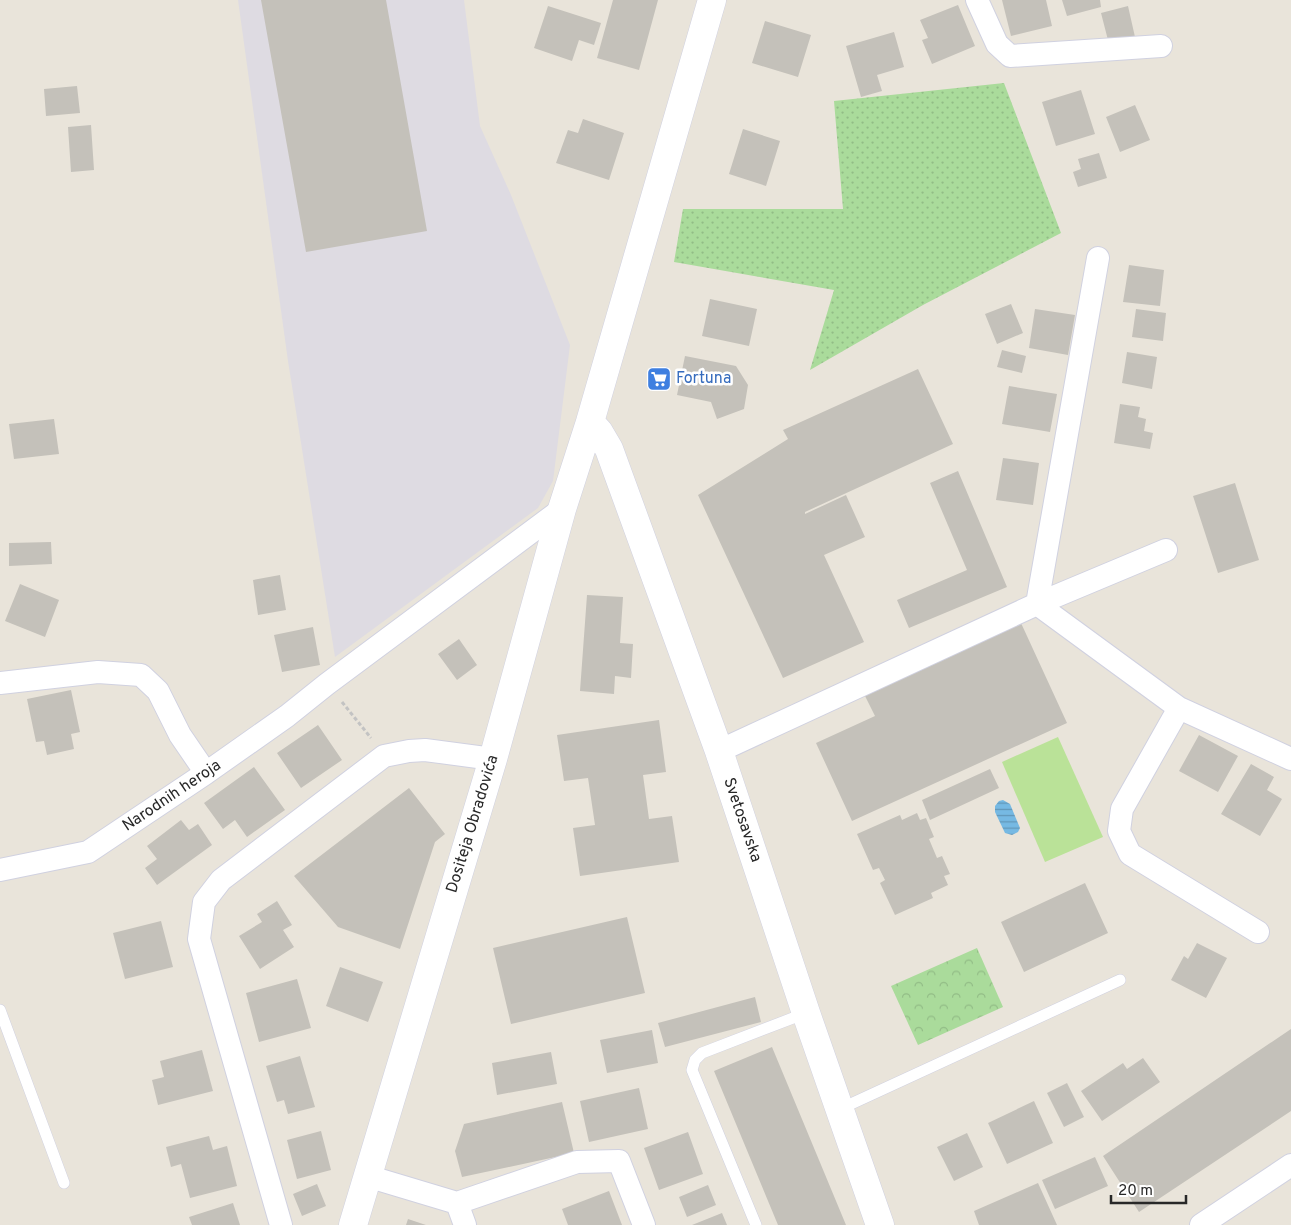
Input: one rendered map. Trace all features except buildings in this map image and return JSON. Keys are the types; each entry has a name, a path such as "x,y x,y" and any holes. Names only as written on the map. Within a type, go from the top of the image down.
{"street":[{"name":"Dositeja Obradovića","path":"353,1225 493,759 562,509 590,422 712,0"},
{"path":"977,0 997,44 1010,56 1161,46"},
{"path":"1037,604 1098,258"},
{"name":"Svetosavska","path":"590,422 599,432 609,449 719,751 806,1013 880,1225"},
{"name":"Narodnih heroja","path":"0,870 88,852 287,716 327,684 562,509"},
{"path":"719,751 1037,604 1166,550"},
{"path":"1037,604 1179,708 1291,759"},
{"path":"0,683 98,672 141,675 158,691 180,735 206,773"},
{"path":"1179,708 1122,809 1119,831 1130,854 1258,932"},
{"path":"281,1225 199,939 204,902 220,880 384,756 425,750 493,759"},
{"path":"368,1176 457,1203 577,1162 619,1161 644,1225"},
{"path":"1201,1225 1291,1165"},
{"path":"457,1203 465,1225"}],"lane":[{"path":"840,1109 1120,980"},
{"path":"0,1010 64,1183"},
{"path":"756,1225 692,1070 695,1060 702,1053 806,1013"}],"path":[{"path":"327,684 384,756"}],"shaded area":[{"path":"238,0 464,0 480,126 511,195 570,345 553,481 538,508 335,657 288,361"}],"green space":[{"path":"1004,83 1061,233 923,305 810,370 834,290 674,262 683,209 843,209 834,101"},
{"path":"1058,737 1103,837 1045,862 1002,762"},
{"path":"977,948 1003,1007 918,1045 891,986"}],"water":[{"path":"1003,800 1010,804 1020,828 1018,832 1012,835 1005,833 995,812 995,806 999,801"}],"place":[{"name":"Fortuna","path":"659,379"}]}
